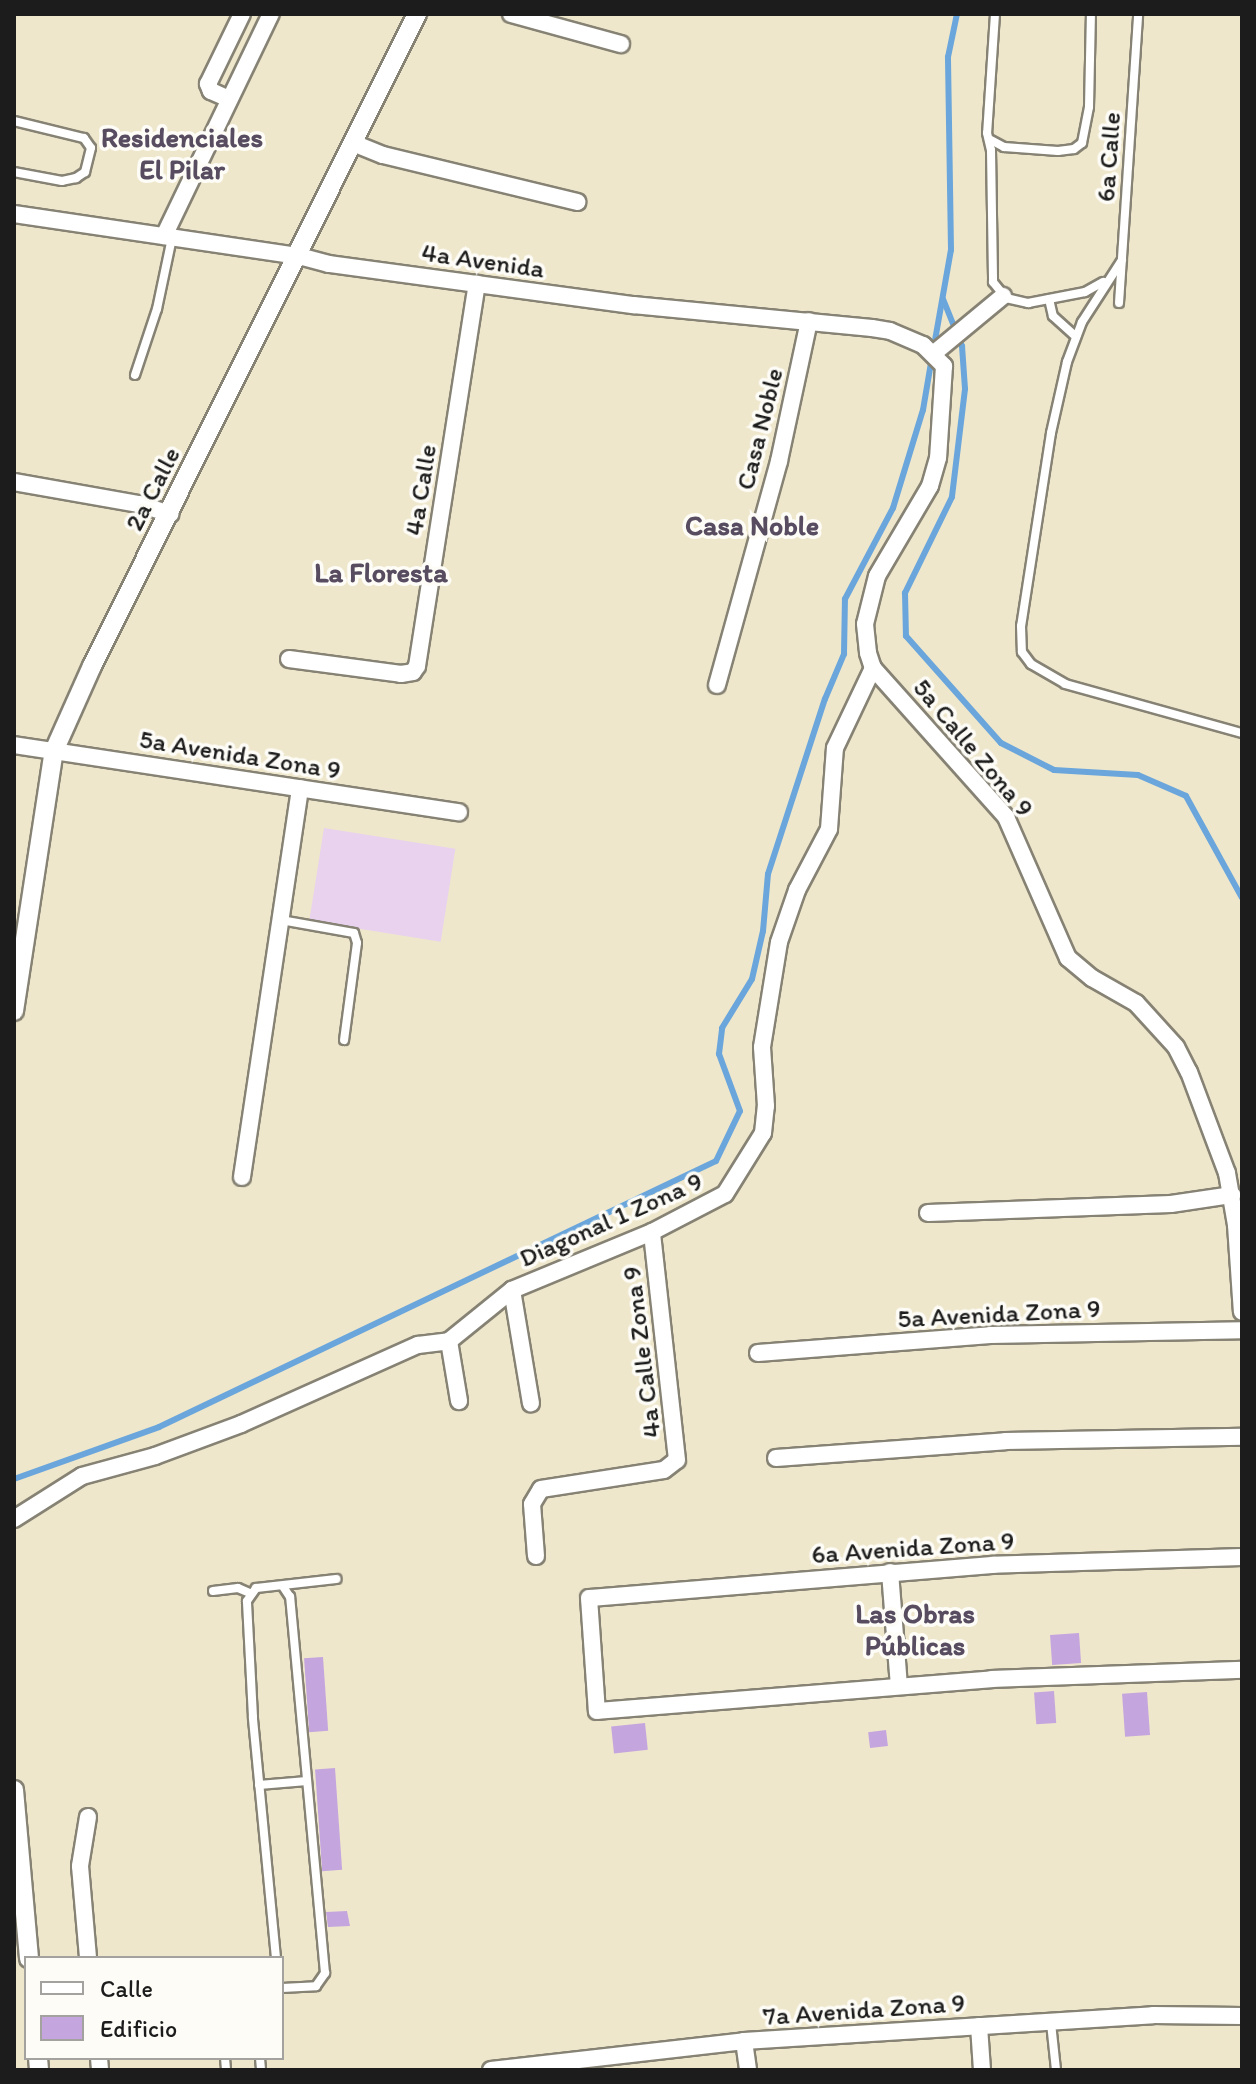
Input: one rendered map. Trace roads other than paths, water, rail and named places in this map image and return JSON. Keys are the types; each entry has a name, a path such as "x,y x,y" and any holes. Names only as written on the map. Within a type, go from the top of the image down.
{"street":[{"path":"229,99 211,91 208,84 242,14"},
{"path":"168,236 271,14"},
{"name":"2a Calle","path":"15,1000 54,751 417,14"},
{"path":"511,14 621,44"},
{"path":"353,143 383,155 577,202"},
{"name":"4a Avenida","path":"14,214 299,256 329,264 633,305 890,331 932,353"},
{"name":"4a Calle","path":"289,659 401,674 413,672 417,666 477,284"},
{"path":"873,668 865,639 871,592 881,568 935,473 945,374 932,353 1003,296"},
{"name":"Casa Noble","path":"717,685 779,461 809,321"},
{"path":"14,482 139,504 170,514"},
{"name":"5a Calle Zona 9","path":"873,668 1006,817 1068,958 1092,978 1136,1003 1176,1047 1218,1145 1232,1195 1242,1312"},
{"name":"Diagonal 1 Zona 9","path":"14,1519 82,1476 155,1456 229,1429 418,1345 449,1341 512,1290 652,1232 725,1194 763,1133 766,1106 762,1047 779,942 797,890 829,829 835,748 873,668"},
{"name":"5a Avenida Zona 9","path":"14,745 459,812"},
{"path":"242,1177 300,788"},
{"path":"928,1213 1171,1204 1232,1195"},
{"name":"4a Calle Zona 9","path":"536,1556 532,1504 541,1489 664,1470 675,1465 678,1454 652,1232"},
{"path":"512,1290 531,1403"},
{"name":"5a Avenida Zona 9","path":"758,1353 990,1335 1242,1330"},
{"path":"449,1341 459,1401"},
{"path":"776,1458 1005,1441 1242,1437"},
{"name":"6a Avenida Zona 9","path":"899,1686 597,1711 589,1598 993,1565 1242,1557"},
{"path":"890,1572 899,1686 992,1679 1242,1670"},
{"path":"14,1790 29,1956"},
{"path":"88,1817 80,1866 88,1956"},
{"name":"7a Avenida Zona 9","path":"493,2070 628,2063 744,2041 1153,2015 1242,2016"},
{"path":"979,2026 982,2070"},
{"path":"744,2041 748,2070"}],"lane":[{"path":"995,14 989,139 990,269 993,282 1003,296 1016,302 1085,292 1111,277"},
{"path":"989,139 1004,147 1058,151 1074,149 1082,143 1089,107 1091,14"},
{"name":"6a Calle","path":"1119,303 1138,14"},
{"path":"14,121 84,138 91,148 85,172 76,178 62,181 14,172"},
{"path":"135,375 157,309 168,236"},
{"path":"1122,260 1076,337 1067,362 1051,433 1021,626 1022,652 1031,664 1065,684 1242,733"},
{"path":"1049,299 1053,316 1076,337"},
{"path":"279,920 354,933 357,943 344,1040"},
{"path":"275,1956 249,1644 250,1593 256,1588 284,1588 294,1583 336,1579"},
{"path":"213,1591 238,1588 250,1593"},
{"path":"284,1588 290,1597 324,1978 316,1986 284,1988"},
{"path":"259,1785 307,1781"},
{"path":"1051,2023 1056,2070"}],"waterway":[{"path":"934,346 951,250 948,57 957,14"},
{"path":"943,299 962,346 965,389 952,497 905,593 906,636 1001,743 1054,770 1138,775 1186,796 1242,898"},
{"path":"14,1479 159,1427 716,1161 740,1111 719,1054 722,1028 752,979 763,931 768,874 825,699 844,654 845,599 893,508 923,410 932,357"}],"district":[{"name":"Residenciales El Pilar","path":"182,153"},
{"name":"Casa Noble","path":"752,525"},
{"name":"La Floresta","path":"381,572"},
{"name":"Las Obras Públicas","path":"915,1629"}]}
